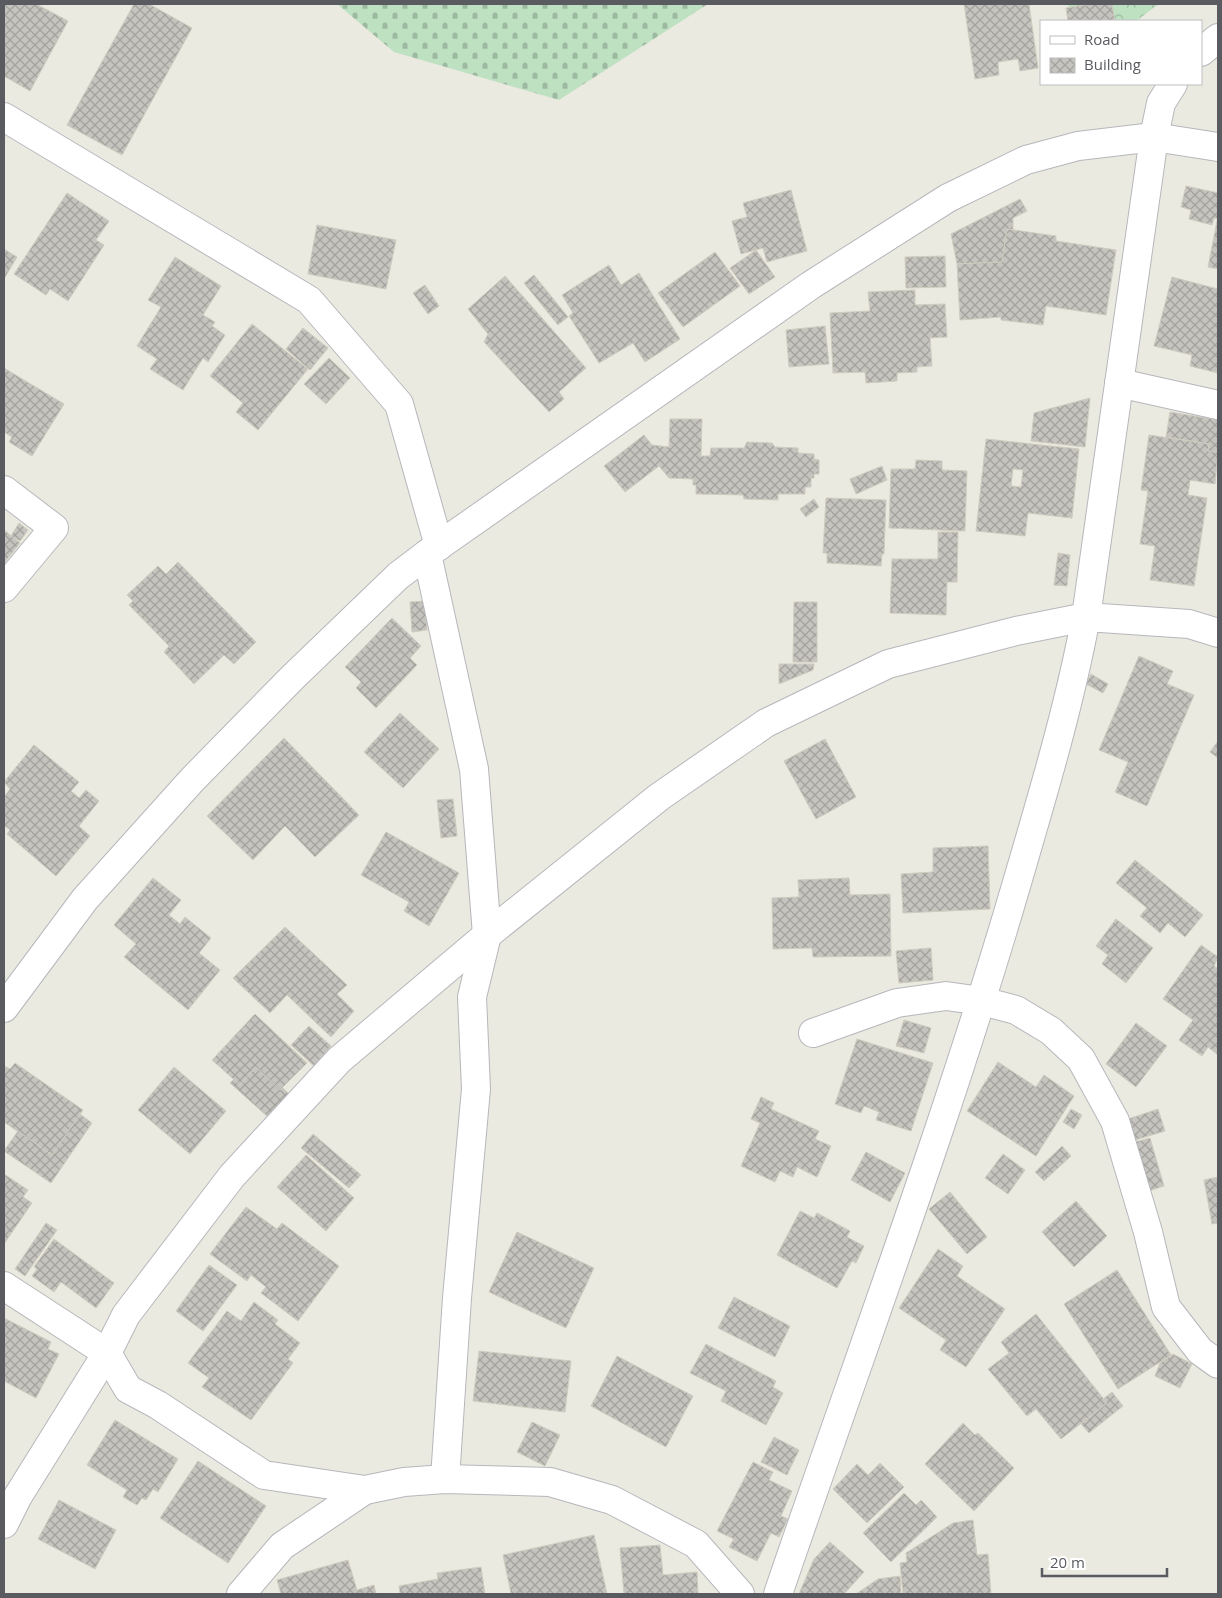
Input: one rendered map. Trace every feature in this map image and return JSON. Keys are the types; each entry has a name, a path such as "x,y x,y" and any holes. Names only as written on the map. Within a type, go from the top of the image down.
{"street":[{"path":"1202,51 1218,38"},
{"path":"778,1594 982,1001 1044,790 1078,660 1086,617 1154,137 1161,103 1172,85"},
{"path":"4,117 309,300 399,404 433,550 474,769 487,935 472,997 476,1089 457,1298 445,1479"},
{"path":"4,1008 85,899 192,780 292,678 398,576 433,550 811,285 948,198 1026,160 1078,146 1154,137 1218,147"},
{"path":"1119,383 1218,405"},
{"path":"4,490 54,528 4,588"},
{"path":"4,1524 18,1496 107,1353 126,1315 232,1176 339,1060 487,935 659,797 766,723 888,664 1016,631 1086,617 1189,624 1218,633"},
{"path":"813,1033 897,1003 946,996 982,1001 1016,1010 1051,1031 1081,1059 1115,1121 1148,1232 1166,1306 1200,1351 1218,1364"},
{"path":"4,1286 107,1353 128,1389 158,1405 264,1475 365,1490 404,1482 445,1479 550,1482 612,1500 696,1544 740,1594"},
{"path":"241,1594 282,1546 365,1490"}],"green space":[{"path":"337,4 708,4 559,100 394,52"},
{"path":"1066,4 1159,4 1137,20 1086,20"}],"building":[{"path":"4,4 36,4 68,21 30,91 4,76"},
{"path":"134,4 149,4 192,28 122,155 67,125"},
{"path":"964,4 1029,4 1038,68 1020,71 1018,59 998,62 999,75 975,79"},
{"path":"1092,4 1112,4 1115,20 1068,20 1066,8"},
{"path":"1186,186 1218,193 1218,219 1214,218 1212,225 1189,219 1191,210 1181,207"},
{"path":"791,190 807,251 767,262 763,248 741,254 732,221 747,217 743,203"},
{"path":"67,193 109,221 96,240 104,245 68,301 50,289 46,295 14,274"},
{"path":"1020,199 1027,211 1013,218 1013,230 1007,229 1002,262 957,264 951,234"},
{"path":"1218,221 1218,269 1208,267"},
{"path":"317,225 396,240 386,289 308,274"},
{"path":"1007,229 1056,236 1056,241 1116,250 1106,315 1046,306 1043,325 1001,320 1001,317 960,320 957,264 1002,262"},
{"path":"4,249 17,257 4,279"},
{"path":"756,250 775,277 749,294 730,268"},
{"path":"715,252 740,286 683,327 658,293"},
{"path":"945,256 946,287 906,288 905,257"},
{"path":"175,257 221,286 203,315 215,322 212,326 225,335 208,362 203,358 183,390 150,369 157,359 137,346 161,307 148,300"},
{"path":"609,265 621,285 639,273 680,339 645,362 633,343 599,363 569,316 573,313 562,295"},
{"path":"534,275 568,317 558,325 524,283"},
{"path":"505,276 586,368 559,392 564,399 549,412 484,342 488,334 468,309"},
{"path":"1172,277 1218,289 1218,373 1190,366 1192,355 1154,346"},
{"path":"425,285 439,306 428,314 413,293"},
{"path":"915,290 915,305 945,304 947,337 930,338 932,366 917,367 917,372 897,373 897,381 866,383 865,372 833,373 830,313 870,311 868,292"},
{"path":"252,324 308,369 258,430 236,412 243,403 210,376"},
{"path":"825,326 829,364 789,367 786,330"},
{"path":"303,328 328,348 310,370 286,349"},
{"path":"329,358 350,378 326,404 304,384"},
{"path":"4,368 64,404 32,456 9,442 12,437 4,432"},
{"path":"1090,398 1085,447 1031,441 1034,413"},
{"path":"1170,412 1218,420 1218,452 1208,451 1209,444 1166,437"},
{"path":"670,419 702,419 701,456 710,456 711,448 744,448 747,442 772,443 775,447 798,448 798,453 814,454 814,459 819,460 819,474 814,474 814,478 811,478 811,487 805,487 805,494 778,494 778,500 744,499 743,495 696,494 696,485 693,485 693,479 669,478 659,466 625,492 604,466 644,435 652,445 669,447"},
{"path":"1149,435 1209,444 1208,451 1218,452 1215,484 1190,480 1188,495 1207,498 1194,586 1150,580 1155,546 1140,544 1148,491 1141,490"},
{"path":"986,439 1079,449 1072,518 1028,513 1025,536 976,531","holes":["1013,469 1023,470 1021,487 1011,486"]},
{"path":"916,460 942,461 942,470 967,471 965,531 889,528 891,469 915,469"},
{"path":"882,466 887,480 856,494 850,479"},
{"path":"826,498 886,500 884,554 882,554 881,566 827,563 827,553 823,553"},
{"path":"814,499 819,507 806,517 800,509"},
{"path":"19,523 28,530 20,541 11,536"},
{"path":"4,530 20,543 4,563"},
{"path":"938,532 958,532 957,582 947,582 946,615 890,613 892,559 938,559"},
{"path":"1058,553 1070,555 1067,586 1054,585"},
{"path":"178,562 256,642 234,664 224,655 194,684 164,652 169,646 129,605 133,601 127,595 158,566 166,574"},
{"path":"425,601 427,630 412,632 410,602"},
{"path":"794,602 817,602 817,662 793,662"},
{"path":"392,618 421,646 410,658 417,665 376,708 356,688 361,682 345,667"},
{"path":"1139,656 1173,671 1167,684 1194,695 1147,806 1115,792 1128,762 1099,750"},
{"path":"779,664 814,664 813,670 779,684"},
{"path":"1091,674 1108,684 1103,693 1086,684"},
{"path":"400,713 439,749 403,788 364,752"},
{"path":"284,738 359,815 315,857 285,826 253,860 207,816"},
{"path":"825,739 856,797 816,819 784,761"},
{"path":"1218,741 1218,758 1210,752"},
{"path":"34,745 79,782 71,791 79,798 86,790 99,801 79,826 90,836 56,876 7,834 10,830 4,825 4,797 10,789 4,782"},
{"path":"453,799 457,836 441,838 437,800"},
{"path":"386,832 459,873 429,926 404,911 409,902 361,875"},
{"path":"988,846 990,909 903,913 901,874 933,872 933,848"},
{"path":"1135,860 1203,915 1185,937 1168,923 1160,933 1140,916 1147,908 1116,883"},
{"path":"153,878 181,900 169,915 180,924 185,917 211,938 199,953 220,970 188,1010 124,957 136,944 114,925"},
{"path":"849,878 850,895 890,894 891,956 813,957 812,948 773,949 772,898 799,897 798,880"},
{"path":"1116,919 1153,948 1126,983 1102,964 1108,955 1096,946"},
{"path":"285,927 347,985 337,994 354,1011 331,1037 287,995 270,1013 233,978"},
{"path":"1201,945 1218,957 1214,966 1218,969 1218,1055 1208,1047 1202,1056 1179,1040 1193,1020 1163,999"},
{"path":"931,948 933,980 899,983 896,951"},
{"path":"255,1014 307,1063 280,1090 256,1067 240,1085 212,1060"},
{"path":"904,1020 931,1028 924,1053 896,1046"},
{"path":"1136,1023 1167,1046 1136,1087 1106,1064"},
{"path":"309,1026 331,1046 314,1066 291,1045"},
{"path":"857,1039 933,1063 911,1131 876,1120 879,1112 864,1106 861,1113 835,1104"},
{"path":"998,1062 1036,1087 1044,1075 1074,1096 1036,1156 967,1111"},
{"path":"15,1063 83,1110 52,1155 4,1122 4,1066 10,1069"},
{"path":"174,1067 226,1111 190,1154 138,1110"},
{"path":"256,1067 280,1090 283,1088 289,1094 268,1117 230,1083 234,1079 240,1085"},
{"path":"761,1097 774,1103 771,1109 819,1131 815,1139 831,1146 817,1177 797,1167 793,1177 780,1171 775,1182 741,1166 760,1123 751,1119"},
{"path":"1071,1109 1082,1115 1074,1129 1063,1122"},
{"path":"1158,1109 1165,1131 1135,1140 1128,1119"},
{"path":"80,1114 92,1123 51,1183 4,1151 18,1131 52,1155"},
{"path":"313,1134 361,1175 349,1188 301,1148"},
{"path":"1150,1138 1164,1186 1149,1191 1135,1142"},
{"path":"1062,1146 1071,1156 1044,1181 1035,1172"},
{"path":"866,1152 905,1173 890,1202 851,1180"},
{"path":"1003,1154 1025,1170 1008,1194 985,1178"},
{"path":"306,1155 354,1198 326,1231 277,1187"},
{"path":"4,1174 28,1190 23,1197 32,1203 4,1244"},
{"path":"1218,1177 1218,1223 1212,1224 1204,1180"},
{"path":"950,1192 987,1237 967,1254 929,1209"},
{"path":"1076,1201 1107,1236 1074,1267 1042,1232"},
{"path":"246,1207 277,1229 282,1223 339,1266 298,1321 261,1293 266,1287 251,1275 247,1281 210,1254"},
{"path":"800,1211 814,1218 817,1213 850,1231 847,1237 864,1246 856,1263 852,1261 837,1288 777,1255"},
{"path":"46,1223 57,1230 25,1276 15,1269"},
{"path":"517,1232 594,1268 566,1328 489,1292"},
{"path":"54,1239 114,1283 96,1308 61,1282 54,1292 32,1276 37,1269 34,1267"},
{"path":"938,1249 963,1266 957,1276 1005,1309 966,1367 940,1350 946,1340 899,1308"},
{"path":"209,1265 237,1285 203,1331 176,1311"},
{"path":"1117,1270 1171,1355 1118,1389 1064,1304"},
{"path":"734,1297 790,1326 775,1357 718,1328"},
{"path":"254,1302 278,1320 275,1324 300,1343 288,1359 293,1363 251,1420 202,1387 209,1378 188,1363 227,1311 241,1321"},
{"path":"1036,1314 1107,1403 1061,1439 1036,1409 1027,1416 988,1369 1009,1353 1001,1342"},
{"path":"4,1318 51,1342 48,1349 59,1354 36,1398 4,1381"},
{"path":"706,1344 776,1381 773,1387 783,1393 766,1425 721,1401 726,1391 690,1373"},
{"path":"479,1351 571,1361 565,1412 473,1401"},
{"path":"1173,1354 1192,1364 1180,1388 1155,1376 1160,1363"},
{"path":"617,1356 693,1396 666,1447 591,1406"},
{"path":"1112,1392 1123,1406 1089,1433 1081,1424 1107,1403 1103,1399"},
{"path":"115,1420 178,1459 158,1492 153,1489 146,1500 142,1498 137,1505 123,1497 127,1490 87,1465"},
{"path":"532,1422 560,1435 545,1466 517,1452"},
{"path":"963,1423 975,1435 978,1433 1014,1468 974,1511 925,1464"},
{"path":"774,1437 799,1450 787,1475 761,1462"},
{"path":"198,1461 266,1506 228,1563 160,1518"},
{"path":"753,1462 773,1472 769,1480 792,1491 781,1516 788,1519 779,1537 771,1533 757,1561 729,1547 734,1539 717,1531"},
{"path":"880,1463 904,1487 867,1523 833,1489 857,1464 868,1475"},
{"path":"904,1493 916,1505 921,1500 937,1517 891,1562 863,1533"},
{"path":"59,1500 116,1530 95,1569 38,1539"},
{"path":"973,1520 977,1555 988,1554 991,1594 903,1594 900,1563 907,1562 906,1553 953,1523"},
{"path":"594,1535 607,1594 511,1594 503,1555"},
{"path":"830,1542 864,1572 844,1594 799,1594 814,1559"},
{"path":"660,1545 663,1575 697,1572 698,1594 624,1594 620,1548"},
{"path":"348,1560 357,1590 374,1585 376,1594 281,1594 277,1580"},
{"path":"481,1567 485,1594 400,1594 399,1586 438,1579 437,1573"},
{"path":"900,1576 901,1594 856,1594 878,1579"}]}
